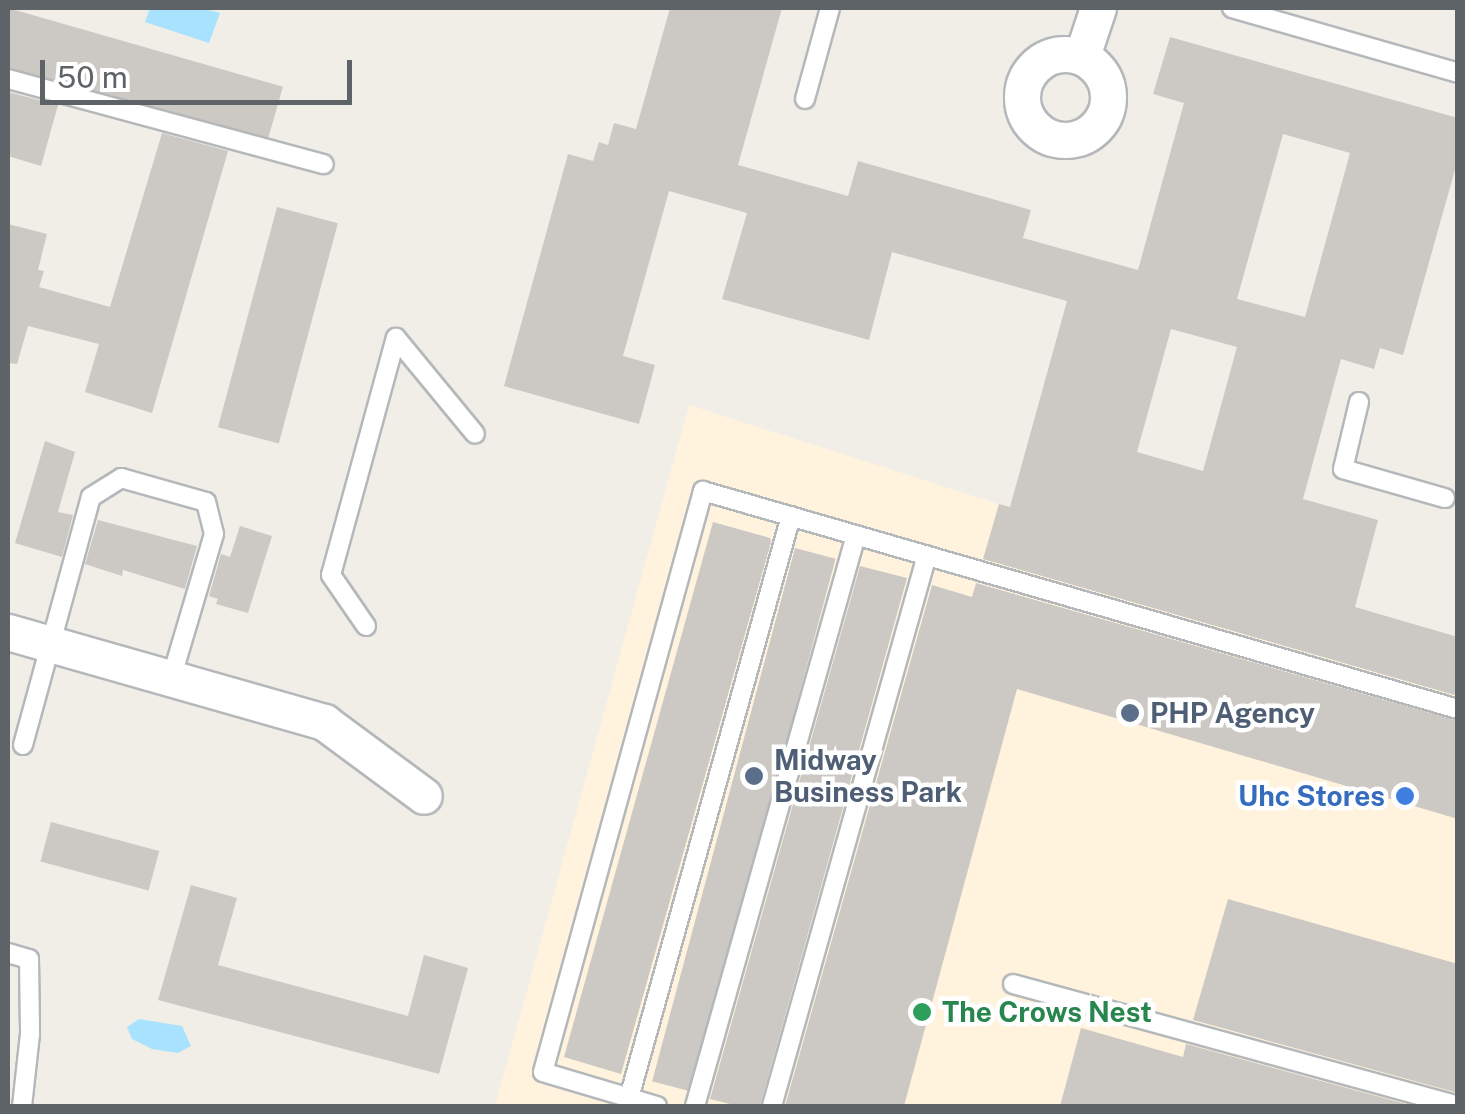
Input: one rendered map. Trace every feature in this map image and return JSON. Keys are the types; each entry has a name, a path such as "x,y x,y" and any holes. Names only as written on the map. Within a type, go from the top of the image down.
{"street":[{"path":"1082,56 1098,8"},
{"path":"8,632 324,722 424,796"}],"lane":[{"path":"804,99 830,8"},
{"path":"1232,8 1458,73"},
{"path":"8,80 324,164"},
{"path":"366,626 331,575 396,338 475,434"},
{"path":"1359,402 1343,469 1445,498"},
{"path":"23,745 92,497 121,478 206,502 214,534 171,679"},
{"path":"658,1106 543,1072 703,491 1458,709"},
{"path":"629,1098 791,516"},
{"path":"696,1106 856,535"},
{"path":"772,1106 926,555"},
{"path":"8,953 29,958 30,1034 22,1106"},
{"path":"1013,984 1458,1106"}],"shaded area":[{"path":"689,405 999,504 1457,637 1457,1106 495,1106"}],"water":[{"path":"150,8 201,8 220,13 209,43 145,22"},
{"path":"139,1019 182,1026 191,1046 178,1053 152,1049 132,1039 127,1027"}],"building":[{"path":"8,8 283,87 267,144 8,69"},
{"path":"670,8 782,8 738,165 848,196 858,161 1031,210 1023,238 1138,270 1184,103 1153,94 1170,37 1458,118 1458,159 1403,355 1380,348 1374,369 1341,359 1303,499 1378,520 1355,607 1458,637 1458,696 983,559 999,504 1010,507 1067,301 892,252 869,340 722,299 747,213 669,191 623,356 655,365 639,424 504,386 568,154 593,161 599,142 608,145 614,123 636,129","holes":["1283,134 1350,153 1305,317 1237,299","1171,329 1237,347 1203,471 1137,452"]},
{"path":"8,92 58,105 41,166 8,156"},
{"path":"162,133 228,151 152,413 85,392 99,344 28,326 17,364 8,363 8,224 47,234 38,270 44,271 39,287 110,307"},
{"path":"277,207 338,223 279,444 218,427"},
{"path":"45,441 75,452 58,512 73,515 62,557 15,543"},
{"path":"98,520 197,546 185,589 123,570 122,576 85,564"},
{"path":"713,522 770,538 771,542 621,1074 564,1057"},
{"path":"240,526 272,536 248,613 216,604 218,599 209,596 221,554 230,557"},
{"path":"795,548 836,559 693,1092 652,1081"},
{"path":"860,566 907,578 760,1106 738,1106 710,1099"},
{"path":"976,583 1458,721 1458,819 1017,689 904,1106 785,1106 932,585 972,597"},
{"path":"51,822 159,851 149,891 40,862"},
{"path":"191,885 237,898 218,965 408,1016 424,955 468,968 439,1074 158,1000"},
{"path":"1228,899 1458,964 1458,1093 1193,1020"},
{"path":"1081,1028 1183,1057 1186,1044 1413,1106 1060,1106"}],"place":[{"name":"PHP Agency","path":"1130,713"},
{"name":"Midway Business Park","path":"754,776"},
{"name":"Uhc Stores","path":"1405,796"},
{"name":"The Crows Nest","path":"922,1012"}]}
